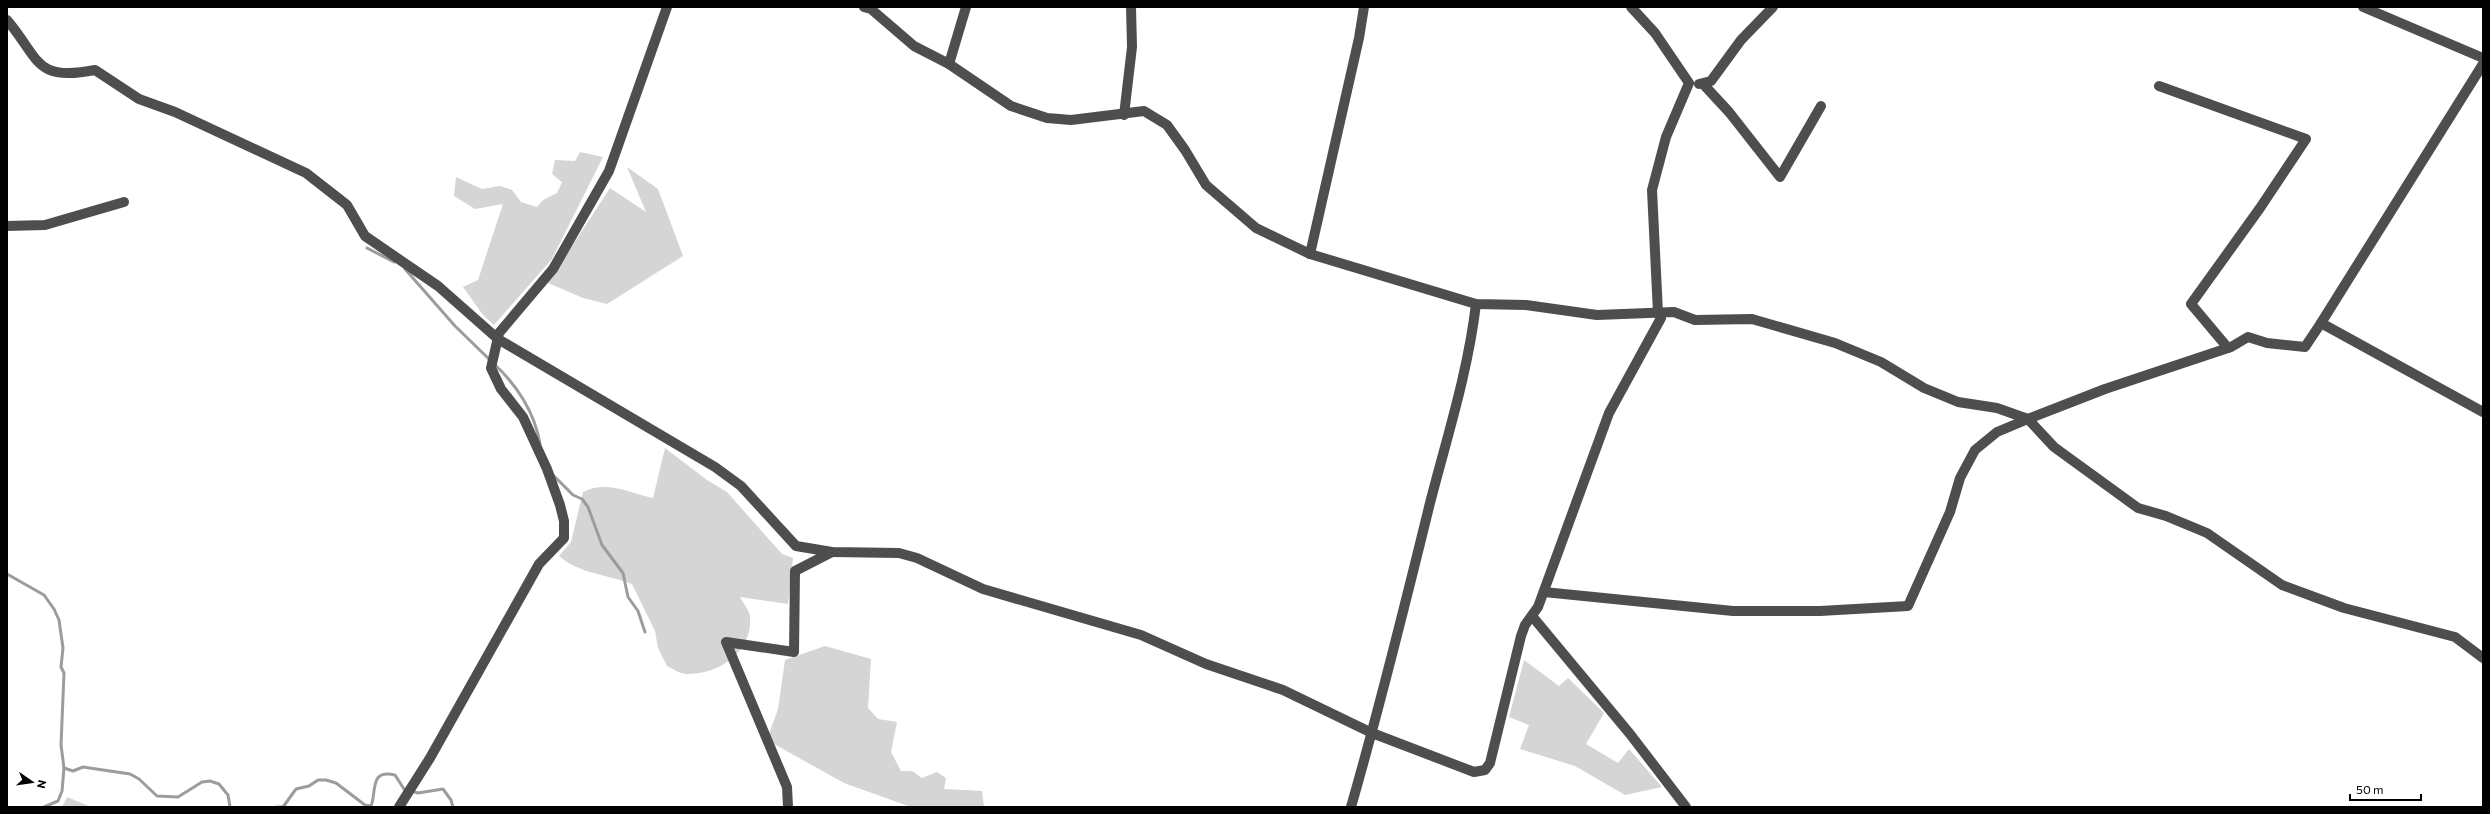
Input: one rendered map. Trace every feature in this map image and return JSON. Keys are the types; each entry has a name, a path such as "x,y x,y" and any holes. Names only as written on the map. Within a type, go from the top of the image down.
{"street":[{"path":"399,807 430,758 539,564 564,538 564,521 547,469 522,417 502,389 492,368 499,333 553,270 609,171 667,7"},
{"path":"864,7 871,10 914,46 949,64 1011,106 1047,118 1071,120 1124,115 1144,111 1167,125 1185,150 1206,185 1256,228 1310,254 1476,304 1526,305 1598,315 1674,312 1695,320 1752,319 1835,342 1874,359 1924,388 1958,402 1996,408 2028,419 2054,447 2138,508 2166,516 2207,533 2282,585 2344,608 2455,637 2483,658"},
{"path":"949,64 966,7"},
{"path":"1124,115 1132,48 1131,7"},
{"path":"1310,254 1360,38 1364,7"},
{"path":"1631,7 1655,33 1688,83 1704,85 1711,81 1741,40 1773,7"},
{"path":"2363,7 2483,58"},
{"path":"7,20 37,61 51,72 72,74 95,70 139,98 175,112 306,173 347,205 365,236 438,286 498,339 715,467 741,486 796,546 832,552 899,553 917,558 983,588 1141,635 1206,664 1283,690 1372,733 1474,772 1485,770 1490,762 1517,648 1525,625 1532,616 1544,592 1609,413 1655,332 1661,318 1658,312 1652,190 1666,137 1688,83"},
{"path":"1544,592 1733,611 1820,610 1908,606 1950,512 1960,478 1975,450 1998,432 2106,389 2228,348 2248,337 2268,343 2305,347 2483,64"},
{"path":"1704,85 1730,112 1780,176 1821,106"},
{"path":"2158,86 2306,139 2260,208 2191,304 2228,348"},
{"path":"7,226 45,225 124,202"},
{"path":"1351,807 1372,733 1446,442 1463,385 1476,304"},
{"path":"2321,323 2483,412"},
{"path":"788,807 787,787 726,642 794,652 795,571 832,552"},
{"path":"1532,616 1630,734 1686,807"}],"shaded area":[{"path":"580,152 603,157 552,259 494,325 483,315 463,287 478,280 503,204 475,209 454,196 456,177 482,189 500,186 512,190 521,202 537,207 543,200 557,193 562,182 552,174 555,160 575,161"},
{"path":"627,167 658,189 683,256 607,304 583,298 548,283 610,188 646,212"},
{"path":"665,448 707,480 727,492 782,554 793,558 788,604 740,597 750,616 746,640 740,650 732,658 711,670 699,673 684,674 667,666 658,648 655,631 632,584 576,567 559,556 571,542 583,492 601,487 609,487 653,498"},
{"path":"825,646 871,659 868,708 878,719 897,722 891,752 901,771 912,771 922,778 937,772 946,778 944,789 982,791 984,807 911,807 844,783 767,740 778,709 785,660"},
{"path":"1524,660 1559,686 1568,678 1604,713 1586,744 1618,763 1629,749 1662,787 1625,795 1575,766 1520,749 1529,725 1509,717"},
{"path":"67,797 91,807 62,807"}],"waterway":[{"path":"367,248 394,262"},
{"path":"405,269 455,326 490,360"},
{"path":"494,364 510,381 524,400 534,421 540,444"},
{"path":"553,475 573,495 582,499 588,507 602,545 623,573 628,597 638,611 645,632"},
{"path":"7,574 44,595 54,609 59,620 63,648 61,667 64,673 61,745 64,768 73,771 83,767 130,774 139,779 157,796 178,797 202,782 210,781 219,784 228,795 230,807"},
{"path":"44,807 58,801 62,791 64,768"},
{"path":"277,807 283,807 296,789 309,786 318,780 326,780 336,783 365,805 371,806 378,778 381,775 387,774 395,775 404,789 418,793 443,789 451,800 453,807"}]}
